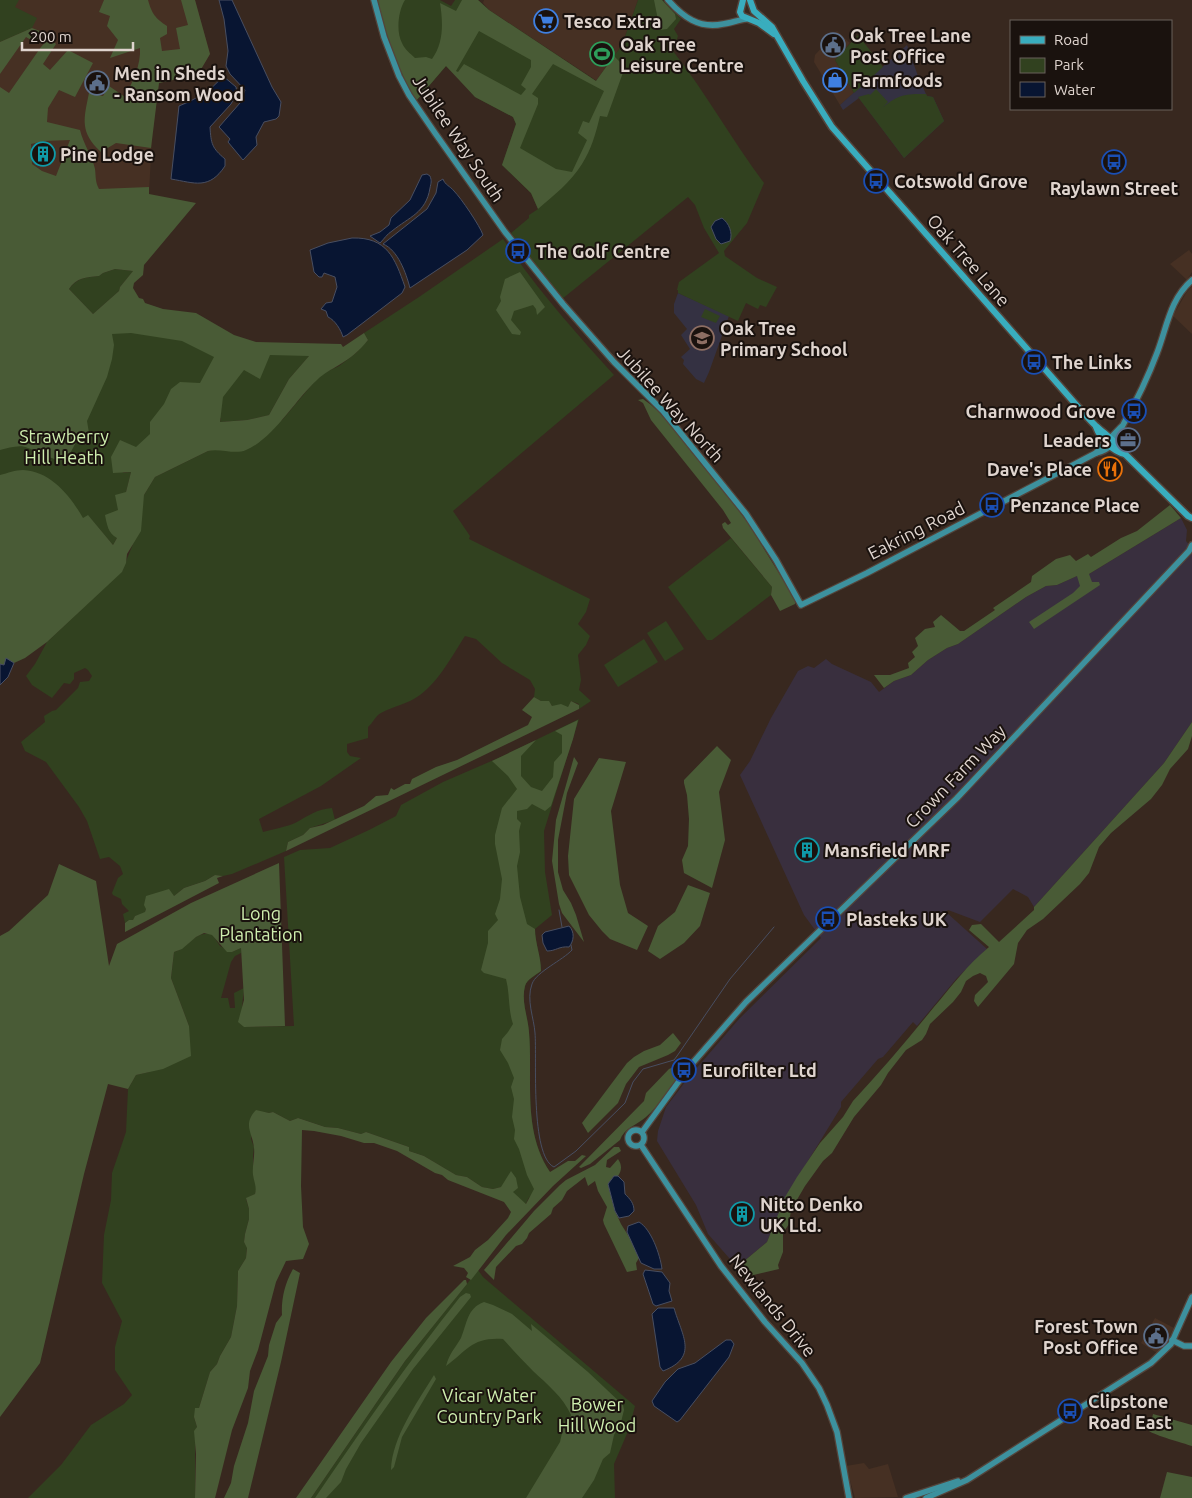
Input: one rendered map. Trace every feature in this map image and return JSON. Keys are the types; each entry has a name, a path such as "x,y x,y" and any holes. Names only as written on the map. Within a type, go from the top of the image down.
{"main road":[{"path":"741,10 743,0"},
{"path":"741,10 746,6 752,6 753,15 747,19"},
{"name":"Oak Tree Lane","path":"752,6 772,27 832,127 1096,427 1098,432 1110,442"},
{"name":"Oak Tree Lane","path":"741,10 742,16 759,22 775,34"},
{"path":"1110,442 1119,453 1125,454 1190,517 1192,524"}],"street":[{"name":"Jubilee Way South","path":"374,0 384,38 399,76 409,94 505,232"},
{"path":"668,0 683,16 696,23 712,26 747,19"},
{"path":"733,21 741,10"},
{"name":"Jubilee Way North","path":"505,232 562,304 614,362 663,411 711,470 761,536 801,605"},
{"name":"Eakring Road","path":"801,605 867,573 1096,452 1102,452 1122,426 1136,402 1148,376 1174,303 1192,280"},
{"name":"Crown Farm Way","path":"642,1132 684,1073 746,1002 956,798 1191,551 1192,545"},
{"path":"633,1130 642,1132 644,1140 641,1146 631,1145 628,1138 633,1130"},
{"name":"Newlands Drive","path":"641,1146 721,1266 814,1380 827,1405 837,1432 849,1498"},
{"path":"926,1498 952,1488 979,1472 1151,1363 1163,1353 1172,1340 1192,1297"},
{"path":"1172,1340 1184,1346 1192,1346"},
{"path":"906,1498 933,1490 979,1472"}],"shaded area":[{"path":"0,0 195,0 210,54 200,71 159,83 152,135 149,194 0,187"},
{"path":"484,0 638,0 622,45 597,81 489,10 483,3"},
{"path":"837,31 850,43 835,60 854,93 840,105 814,62 815,55"},
{"path":"907,45 926,94 933,97 944,121 904,158 859,98 843,110 840,105"},
{"path":"1189,250 1192,254 1192,272 1187,280 1170,264"},
{"path":"1192,286 1192,334 1173,316"},
{"name":"Oak Tree Primary School","path":"678,293 729,316 704,383 696,379 683,364 684,360 681,357 690,349 681,335 687,329 674,313 674,304"},
{"name":"Leaders","path":"1125,431 1136,441 1127,450 1121,444 1120,439"},
{"path":"1109,456 1122,468 1110,482 1105,478 1097,461"},
{"path":"1181,518 1187,530 1186,541 1192,548 1192,722 1164,763 1034,907 1028,897 1013,889 980,922 948,910 946,912 987,949 957,978 917,1026 913,1022 841,1102 841,1107 786,1197 767,1242 737,1267 708,1234 696,1205 657,1141 658,1131 666,1107 689,1077 739,1019 821,938 804,915 740,775 750,761 771,718 798,671 808,666 814,668 826,659 832,664 871,682 879,692 894,681 911,675 928,660 947,648 958,644 1026,597 1046,586 1057,585 1079,575 1089,574"},
{"path":"1155,1318 1174,1328 1167,1341 1157,1353 1141,1343"},
{"path":"864,1463 869,1469 888,1464 898,1497 855,1498 846,1466"}],"green space":[{"path":"0,0 19,0 15,7 37,18 32,28 0,42"},
{"path":"104,0 148,0 154,15 167,26 167,34 160,38 162,51 180,49 176,28 188,25 181,0 195,0 210,54 200,71 159,83 151,148 116,143 101,152 89,138 86,131 85,117 89,93 103,96 109,86 125,97 134,79 139,61 140,48 110,58 118,40 107,26 110,16 99,12"},
{"path":"377,0 440,0 451,6 455,0 478,0 489,10 596,81 622,45 638,0 662,0 681,19 674,29 678,36 673,51 697,83 764,183 747,223 724,251 725,256 757,278 777,287 766,307 760,305 758,309 746,303 738,321 678,293 679,282 719,253 704,228 695,205 688,197 562,299 511,233 538,209 531,193 502,165 516,124 513,117 475,97 446,66 416,101 393,52"},
{"path":"377,0 405,0 399,16 399,33 405,48 415,58 426,57 432,59 436,53 442,32 440,3 456,11 462,0 478,0 489,10 596,81 614,56 625,67 607,117 600,116 588,153 573,177 538,209 531,193 502,165 516,124 513,117 475,97 446,66 416,101 398,64","holes":["479,31 531,60 531,67 521,85 526,89 521,95 464,64 458,72 456,71","553,64 604,91 589,123 583,121 578,133 587,140 572,172 556,169 520,148 538,104 538,98 532,94"]},
{"path":"654,0 662,0 675,14 676,19 667,29 660,30"},
{"path":"32,28 45,33 38,44 26,37 0,74 0,42"},
{"path":"858,35 883,67 854,93 835,60"},
{"path":"49,38 56,44 43,64 50,70 68,50 93,63 75,97 59,90 48,108 47,122 80,130 94,165 99,189 149,187 149,194 196,203 144,265 143,275 134,283 133,288 139,298 143,299 145,303 163,309 196,313 234,335 256,342 341,344 343,347 364,333 368,340 351,357 317,380 275,428 256,445 242,451 208,451 155,477 144,495 141,531 127,554 122,572 47,642 25,658 14,663 6,659 5,665 0,664 0,475 23,470 33,471 51,480 66,494 83,518 88,515 113,545 117,538 110,531 105,515 118,510 115,495 126,492 131,472 113,473 111,457 120,440 136,447 150,434 150,422 164,404 171,389 180,382 200,383 214,357 182,341 131,333 112,334 114,345 112,359 107,377 87,421 89,433 81,433 66,461 56,460 22,446 0,450 0,87 9,93","holes":["70,140 56,176 42,171 32,164 31,144 44,141","115,269 133,271 119,291 93,314 69,289 78,280 99,276","270,355 309,356 289,379 269,415 247,420 220,422 223,397 244,370 260,379"]},
{"path":"876,89 888,102 882,108 903,96 926,94 933,97 944,121 904,158 858,97 870,95"},
{"path":"503,239 542,292 614,375 453,511 470,536 469,539 590,599 586,612 578,624 590,636 578,655 581,680 579,690 591,701 579,709 579,704 571,701 568,708 552,706 549,702 541,701 534,697 535,689 530,680 502,663 476,639 465,636 445,668 427,689 411,701 379,714 368,727 368,738 347,744 347,752 350,756 361,758 321,786 259,819 263,832 295,823 313,813 332,808 335,820 310,828 303,835 288,842 286,851 232,874 215,875 205,881 184,888 174,896 146,909 145,913 135,916 133,920 125,923 123,914 129,911 122,904 121,899 112,893 118,878 123,874 120,866 109,857 100,859 87,821 79,807 46,762 25,751 21,742 45,722 44,716 56,710 78,688 80,682 89,681 92,676 85,668 74,673 74,679 70,684 64,683 52,698 32,685 26,676 47,642 122,571 133,544 144,495 155,477 208,451 216,449 243,451 283,419 324,373 339,366 356,353 368,340 364,333"},
{"path":"115,269 133,271 119,291 93,314 69,289 75,282 99,276"},
{"path":"520,272 545,307 537,315 533,305 514,311 511,320 521,332 520,335 512,334 496,310 501,301 500,297 505,279"},
{"path":"705,309 720,316 716,323 701,317"},
{"name":"Strawberry Hill Heath","path":"87,322 184,338 231,354 310,355 289,379 269,415 247,420 220,422 221,418 122,473 131,472 126,492 118,510 117,538 113,545 90,518 0,591 0,424"},
{"path":"643,399 664,418 693,454 698,457 748,523 795,599 795,604 780,611 771,595 772,587 723,528 722,524 725,522 728,525 731,523 723,510 651,420 643,403 638,400"},
{"path":"1170,505 1181,518 1089,574 1092,582 1099,582 1100,585 1034,629 1029,622 1073,593 1080,586 1077,576 1057,585 1046,586 1026,597 958,644 947,648 928,660 911,675 894,681 884,688 874,675 890,675 909,668 908,663 915,657 912,652 918,646 915,638 925,629 935,627 933,622 941,615 960,631 964,631 1031,582 1032,576 1056,559 1070,555 1076,561 1088,554 1091,557 1121,538 1137,531"},
{"path":"731,538 772,587 771,595 712,640 707,640 668,587"},
{"path":"666,621 684,649 665,661 647,633"},
{"path":"644,639 658,662 618,687 604,665"},
{"path":"534,697 541,701 549,701 552,706 561,704 568,707 571,701 579,705 579,709 286,851 288,842 303,835 310,828 323,825 364,806 376,796 388,795 391,788 394,790 405,784 410,784 412,779 436,767 457,760 528,725 532,717 522,710"},
{"path":"579,719 544,831 545,872 552,915 535,929 541,971 528,981 524,992 529,1032 532,1122 541,1156 550,1172 526,1204 501,1187 493,1189 482,1187 467,1177 456,1175 424,1156 409,1151 409,1147 366,1132 361,1134 325,1127 298,1118 290,1121 273,1112 256,1111 251,1139 254,1147 253,1174 257,1188 255,1194 246,1199 249,1219 244,1242 247,1247 246,1258 238,1271 237,1306 231,1337 217,1364 210,1372 199,1408 194,1417 197,1427 195,1437 195,1498 28,1498 61,1465 91,1425 124,1404 132,1395 115,1370 115,1347 122,1321 102,1283 104,1235 111,1200 112,1173 126,1132 128,1089 136,1075 149,1072 189,1026 171,978 174,952 184,947 196,937 206,934 212,934 220,946 232,952 241,948 241,953 235,956 231,962 221,998 228,998 230,1008 235,1008 234,993 244,988 242,1007 244,1027 294,1026 284,857 300,850 330,848 369,830 396,816 401,805 443,782 503,756"},
{"path":"578,720 551,806 545,811 532,804 527,809 517,811 517,819 521,823 519,831 520,852 517,866 520,897 527,924 535,929 541,965 541,971 530,979 525,986 524,992 530,1050 530,1104 535,1139 541,1156 550,1172 568,1161 575,1161 582,1155 586,1156 553,1186 506,1235 471,1280 466,1277 468,1273 464,1268 453,1266 470,1257 508,1218 511,1212 504,1202 448,1180 397,1151 374,1143 364,1143 341,1136 302,1130 301,1186 303,1227 309,1244 303,1259 286,1261 276,1282 258,1350 250,1371 248,1388 232,1430 215,1498 195,1498 196,1454 194,1431 197,1427 194,1417 195,1408 199,1408 210,1372 217,1364 231,1337 237,1306 238,1271 246,1258 247,1248 244,1242 249,1209 246,1198 255,1194 256,1191 253,1175 254,1148 249,1125 252,1115 256,1110 273,1112 290,1121 298,1118 325,1127 361,1134 366,1132 409,1147 409,1151 424,1156 456,1175 467,1177 482,1187 493,1189 501,1187 511,1171 516,1178 518,1188 513,1192 526,1204 534,1189 514,1139 515,1130 512,1117 514,1099 511,1087 514,1078 500,1050 502,1039 513,1024 506,979 484,973 481,970 488,943 488,931 498,920 495,914 500,899 502,879 495,835 502,808 517,789 508,776 492,761 536,740 521,756 521,776 531,787 542,791 553,777 554,762 562,753 562,735 555,731"},
{"path":"1192,722 1192,736 1188,749 1170,769 1162,785 1151,799 1111,833 1099,847 1089,873 1080,884 1043,919 1027,930 1018,943 1014,964 978,1007 974,1001 975,995 988,982 986,976 980,973 966,981 961,992 953,1002 930,1024 922,1040 906,1050 881,1085 854,1117 832,1153 823,1161 805,1186 791,1210 789,1224 783,1233 783,1252 778,1265 779,1269 741,1278 737,1267 767,1242 785,1197 820,1143 843,1117 853,1101 960,976 989,947 969,930 972,925 981,924 999,942 1034,910 1034,907 1164,763"},
{"path":"717,746 731,760 719,792 725,840 712,888 684,873 682,860 688,846 689,819 684,780"},
{"path":"574,757 578,763 567,793 558,840 558,872 563,890 576,915 584,942 562,913 552,861 556,820"},
{"path":"599,758 626,762 611,811 620,885 628,913 648,926 637,950 610,939 602,931 589,915 569,875 568,856 574,799"},
{"name":"Long Plantation","path":"279,863 285,1026 244,1027 238,1022 244,1000 241,948 227,952 212,935 204,933 182,949 174,952 171,978 189,1026 191,1056 163,1069 136,1075 128,1089 108,1084 84,1174 40,1363 0,1417 0,936 9,931 48,895 59,864 96,881 109,966 117,944 191,903"},
{"path":"215,875 223,876 217,878 219,883 125,932 125,923 145,912 146,896 169,889 174,896 184,888 205,881"},
{"path":"688,885 710,893 700,926 684,943 660,959 648,951 658,926 675,912"},
{"path":"673,1033 681,1043 675,1051 639,1067 626,1084 618,1103 588,1133 582,1123 627,1063 644,1051 660,1045"},
{"path":"678,1065 681,1074 651,1112 590,1164 579,1167 644,1101 646,1093 669,1069"},
{"path":"614,1147 619,1147 621,1151 607,1160 606,1167 610,1168 618,1159 621,1170 618,1176 614,1176 608,1184 615,1211 639,1258 636,1263 637,1270 627,1272 604,1224 603,1220 607,1207 595,1181 588,1186 585,1177 567,1191 562,1200 553,1208 551,1214 529,1233 522,1244 516,1246 496,1267 494,1280 484,1270 534,1211 566,1180 595,1165"},
{"path":"293,1269 300,1273 281,1362 248,1498 224,1498 231,1483 234,1466 248,1423 254,1391 268,1356 269,1345 276,1323 282,1315 284,1291"},
{"name":"Vicar Water Country Park","path":"478,1270 483,1277 635,1406 629,1429 614,1464 615,1498 311,1498 405,1361"},
{"path":"466,1280 467,1284 405,1361 311,1498 296,1498 391,1362 426,1318"},
{"path":"466,1293 470,1294 471,1297 413,1369 361,1443 341,1482 326,1498 315,1498 404,1371 460,1297"},
{"name":"Bower Hill Wood","path":"484,1302 512,1314 532,1331 531,1324 588,1372 623,1405 624,1410 621,1422 614,1435 610,1453 603,1459 594,1480 582,1498 526,1498 560,1442 565,1420 569,1420 571,1415 559,1397 503,1339 477,1342 446,1366 461,1338 471,1312"},
{"path":"434,1375 436,1379 402,1437 394,1467 391,1470 392,1458 406,1421"},
{"path":"1153,1414 1192,1425 1192,1446 1149,1431"},
{"path":"1167,1472 1192,1477 1192,1498 1160,1498"}],"water":[{"path":"219,0 232,0 272,87 281,102 279,116 276,119 264,122 256,137 257,145 243,160 228,142 230,139 219,127 240,103 245,90 230,74 226,66 228,51 224,19"},
{"path":"223,76 236,87 237,93 231,104 210,127 213,145 217,152 225,159 225,166 219,174 207,182 194,183 171,179 179,106 203,94"},
{"path":"427,174 430,176 431,183 428,196 421,209 380,243 370,236 380,232 389,225 391,218 410,200 422,175"},
{"path":"443,179 465,206 483,235 467,250 410,288 404,269 397,257 393,251 383,244 427,209 436,193 438,182"},
{"path":"722,218 728,225 731,235 730,241 721,244 716,239 711,227 715,221"},
{"path":"352,238 374,241 382,245 393,258 405,287 402,293 343,337 339,328 328,317 326,311 321,309 326,303 332,302 337,287 335,277 324,273 322,277 319,277 314,272 310,250 328,243"},
{"path":"6,658 14,663 8,677 0,685 0,664 4,665"},
{"path":"569,926 573,936 569,947 547,951 542,935 545,932"},
{"path":"614,1176 618,1176 624,1182 625,1194 630,1199 634,1208 634,1211 629,1216 619,1218 615,1211 608,1184"},
{"path":"639,1222 647,1230 654,1243 662,1269 654,1269 641,1263 627,1232 628,1226"},
{"path":"645,1270 662,1272 670,1283 669,1291 672,1301 656,1306 653,1304 643,1274"},
{"path":"658,1308 674,1308 685,1345 681,1359 663,1371 660,1367 652,1314"},
{"path":"726,1340 731,1340 734,1344 729,1357 680,1420 677,1422 654,1406 652,1401 665,1382 678,1369 695,1363"}],"waterway":[{"path":"559,910 562,927"},
{"path":"571,945 572,950 539,975 534,980 530,990 535,1033 538,1126 541,1145 546,1159 554,1167 576,1151 625,1103 633,1082 643,1069 674,1060 730,979 774,927"}],"place":[{"name":"Tesco Extra","path":"546,21"},
{"name":"Oak Tree Lane Post Office","path":"833,45"},
{"name":"Oak Tree Leisure Centre","path":"602,54"},
{"name":"Farmfoods","path":"835,80"},
{"name":"Men in Sheds - Ransom Wood","path":"97,83"},
{"name":"Pine Lodge","path":"43,154"},
{"name":"Raylawn Street","path":"1114,162"},
{"name":"Cotswold Grove","path":"876,181"},
{"name":"The Golf Centre","path":"518,251"},
{"name":"Oak Tree Primary School","path":"702,338"},
{"name":"The Links","path":"1034,362"},
{"name":"Charnwood Grove","path":"1134,411"},
{"name":"Leaders","path":"1128,440"},
{"name":"Dave's Place","path":"1110,469"},
{"name":"Penzance Place","path":"992,505"},
{"name":"Mansfield MRF","path":"807,850"},
{"name":"Plasteks UK","path":"828,919"},
{"name":"Eurofilter Ltd","path":"684,1070"},
{"name":"Nitto Denko UK Ltd.","path":"742,1214"},
{"name":"Forest Town Post Office","path":"1156,1336"},
{"name":"Clipstone Road East","path":"1070,1411"}]}
